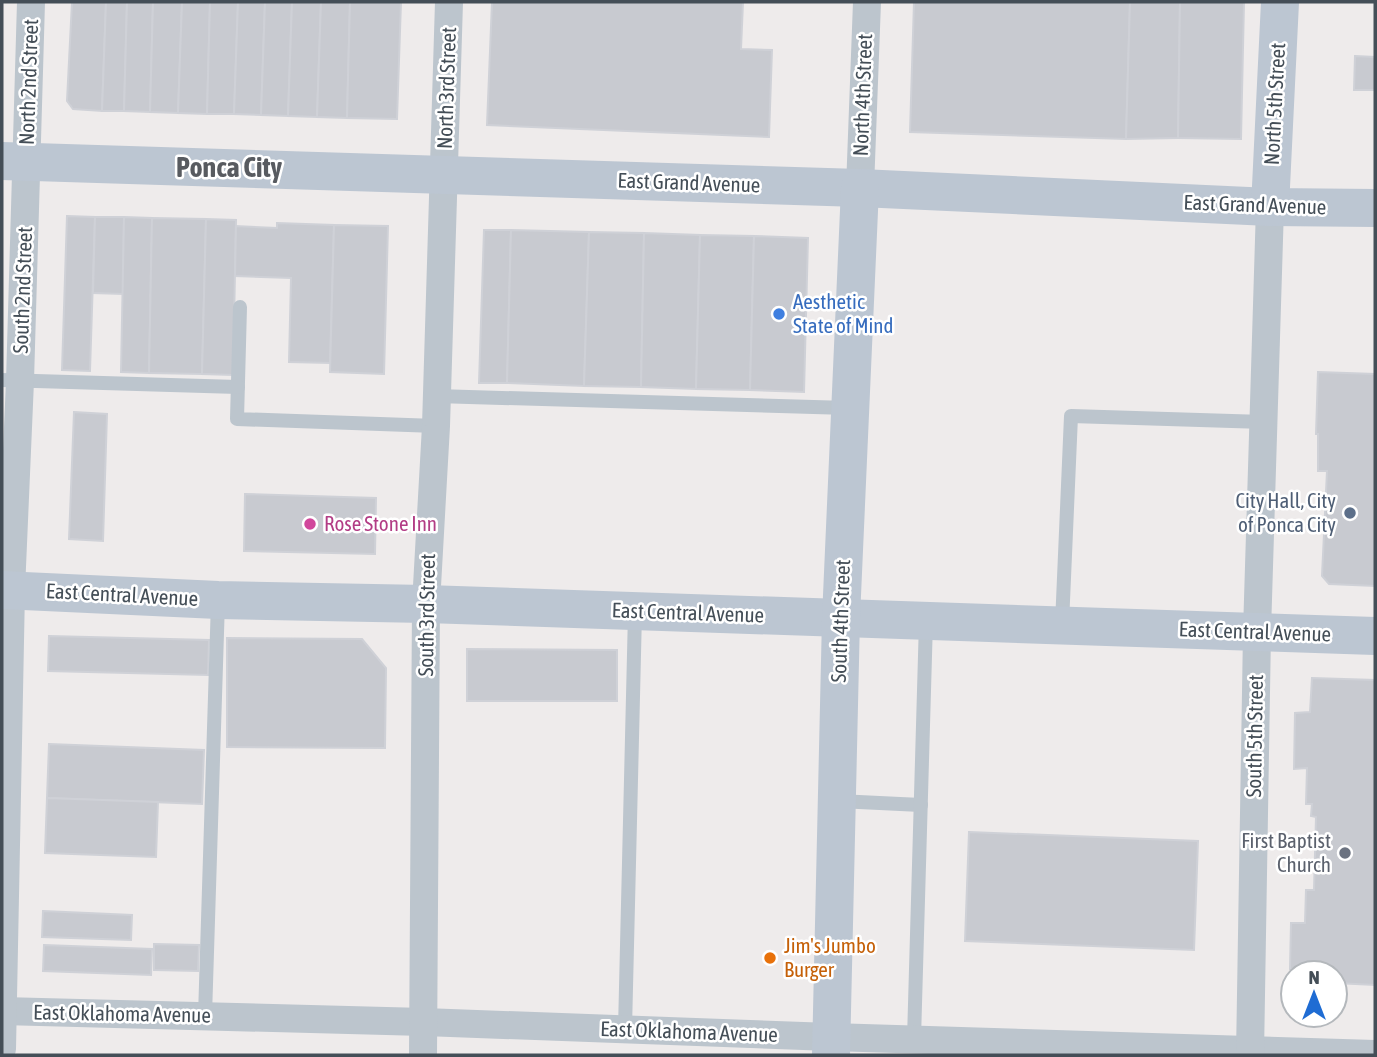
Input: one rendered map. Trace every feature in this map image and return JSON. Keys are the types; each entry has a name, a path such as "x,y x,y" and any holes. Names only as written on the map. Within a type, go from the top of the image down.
{"street":[{"name":"North 2nd Street","path":"14,162 31,2"},
{"name":"North 3rd Street","path":"444,175 449,2"},
{"name":"North 4th Street","path":"860,188 867,2"},
{"name":"North 5th Street","path":"1270,207 1280,2"},
{"name":"East Grand Avenue","path":"14,162 860,188 1270,207 1375,208"},
{"name":"South 2nd Street","path":"2,1049 6,590 14,162"},
{"name":"South 3rd Street","path":"423,1055 426,604 436,426 444,175"},
{"name":"South 4th Street","path":"831,1046 841,618 860,188"},
{"name":"South 5th Street","path":"1250,1052 1257,632 1270,207"},
{"name":"East Central Avenue","path":"6,590 218,600 426,604 1375,636"},
{"name":"East Oklahoma Avenue","path":"2,1011 625,1029 831,1046 915,1039 1041,1049 1375,1054"}],"lane":[{"path":"240,307 237,419 436,426"},
{"path":"11,380 238,387"},
{"path":"436,396 850,408"},
{"path":"1062,626 1071,416 1264,422"},
{"path":"205,1016 218,600"},
{"path":"625,1029 635,611"},
{"path":"915,1039 926,620"},
{"path":"836,801 921,805"}],"building":[{"path":"72,2 106,2 102,111 73,109 67,101"},
{"path":"106,2 127,2 124,111 102,111"},
{"path":"127,2 153,2 150,112 124,111"},
{"path":"153,2 182,2 178,113 150,112"},
{"path":"182,2 210,2 207,114 178,113"},
{"path":"210,2 238,2 234,114 207,114"},
{"path":"238,2 265,2 261,115 234,114"},
{"path":"265,2 292,2 288,116 261,115"},
{"path":"292,2 321,2 317,117 288,116"},
{"path":"321,2 350,2 347,118 317,117"},
{"path":"350,2 401,2 397,119 347,118"},
{"path":"492,2 743,2 741,49 772,50 769,137 487,125"},
{"path":"914,2 1130,2 1126,139 910,132"},
{"path":"1130,2 1180,2 1178,138 1126,139"},
{"path":"1180,2 1244,2 1241,139 1178,138"},
{"path":"1355,56 1375,57 1375,90 1354,90"},
{"path":"67,216 95,217 90,371 62,370"},
{"path":"95,217 124,217 123,294 93,293"},
{"path":"124,217 152,218 149,373 121,372"},
{"path":"152,218 206,219 202,374 149,373"},
{"path":"206,219 236,220 233,375 202,374"},
{"path":"277,223 334,225 330,363 289,362 291,278 235,276 236,226 277,228"},
{"path":"334,225 388,226 384,374 330,372"},
{"path":"484,230 511,230 507,383 479,383"},
{"path":"511,230 589,232 584,386 507,383"},
{"path":"589,232 644,233 641,387 584,386"},
{"path":"644,233 700,235 696,389 641,387"},
{"path":"700,235 754,236 750,390 696,389"},
{"name":"Aesthetic State of Mind","path":"754,236 808,238 804,392 750,390"},
{"name":"City Hall, City of Ponca City","path":"1318,372 1375,374 1375,586 1329,584 1322,576 1327,471 1318,471"},
{"path":"74,412 107,414 103,541 69,539"},
{"name":"Rose Stone Inn","path":"245,494 376,498 375,554 244,551"},
{"path":"49,636 209,640 208,675 48,671"},
{"path":"227,638 362,639 386,668 385,748 227,747"},
{"path":"467,649 617,650 617,701 467,701"},
{"name":"First Baptist Church","path":"1312,678 1375,680 1375,985 1349,984 1349,959 1290,959 1291,923 1305,923 1306,890 1314,890 1316,817 1311,816 1312,804 1306,804 1307,768 1294,769 1295,713 1310,712"},
{"path":"49,744 204,750 202,804 47,798"},
{"path":"47,798 158,802 156,857 45,853"},
{"path":"969,832 1198,841 1194,950 965,941"},
{"path":"43,911 132,915 131,940 42,937"},
{"path":"154,944 199,945 198,971 154,970"},
{"path":"44,945 152,949 151,975 43,971"}],"place":[{"name":"Aesthetic State of Mind","path":"779,314"},
{"name":"City Hall, City of Ponca City","path":"1350,513"},
{"name":"Rose Stone Inn","path":"310,524"},
{"name":"First Baptist Church","path":"1345,853"},
{"name":"Jim's Jumbo Burger","path":"770,958"}],"district":[{"name":"Ponca City","path":"229,167"}]}
